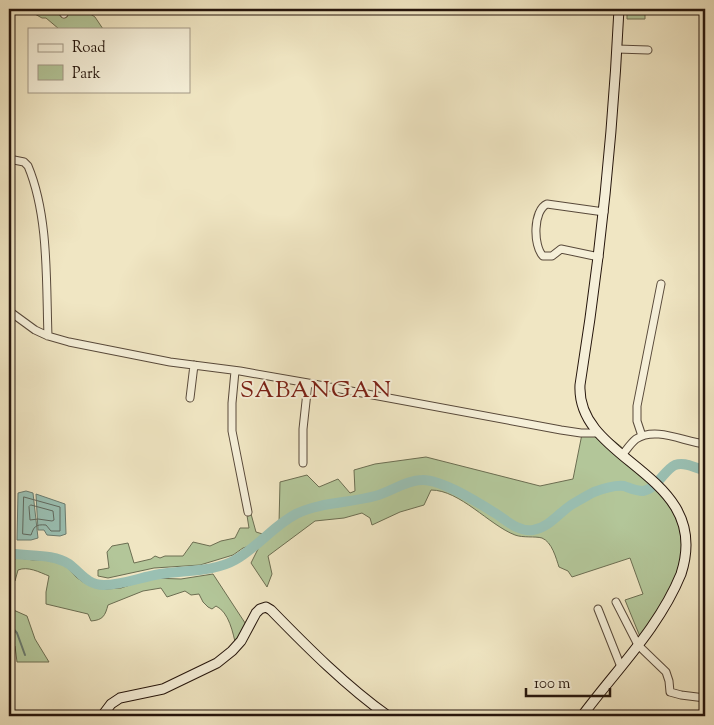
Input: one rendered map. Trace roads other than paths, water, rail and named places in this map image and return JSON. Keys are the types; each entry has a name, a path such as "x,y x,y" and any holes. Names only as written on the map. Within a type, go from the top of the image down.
{"street":[{"path":"582,716 638,645 674,588 683,568 687,535 681,513 674,502 655,480 599,433 585,413 581,403 580,391 600,258 615,100 619,9"},
{"path":"617,49 648,50"},
{"path":"9,159 18,159 28,166 40,203 46,267 48,336"},
{"path":"600,258 561,248 552,256 543,256 537,247 536,230 539,212 543,206 548,204 604,212"},
{"path":"642,436 637,421 637,406 661,284"},
{"path":"9,311 35,330 48,336 170,362 235,370 561,430 599,433"},
{"path":"190,398 194,365"},
{"path":"235,370 232,431 248,512"},
{"path":"303,463 302,439 308,383"},
{"path":"623,454 633,441 642,436 664,435 705,444"},
{"path":"616,602 638,645 666,672 671,693 705,698"},
{"path":"102,716 111,704 120,698 163,689 222,660 241,641 256,612 266,607 352,686 388,716"},
{"path":"598,609 621,667"}],"water":[{"path":"26,491 33,493 38,538 17,540 18,493"},
{"path":"36,494 65,504 66,534 60,536 47,535 44,530 38,530"}],"waterway":[{"path":"9,553 55,558 69,564 93,583 111,585 160,574 209,569 227,564 251,549 280,524 305,510 375,496 416,481 430,481 449,487 480,503 517,527 533,530 543,527 571,505 597,491 621,486 640,491 648,490 671,467 679,464 705,470"},
{"path":"9,624 17,633 25,655"}],"district":[{"name":"SABANGAN","path":"316,389"}]}
